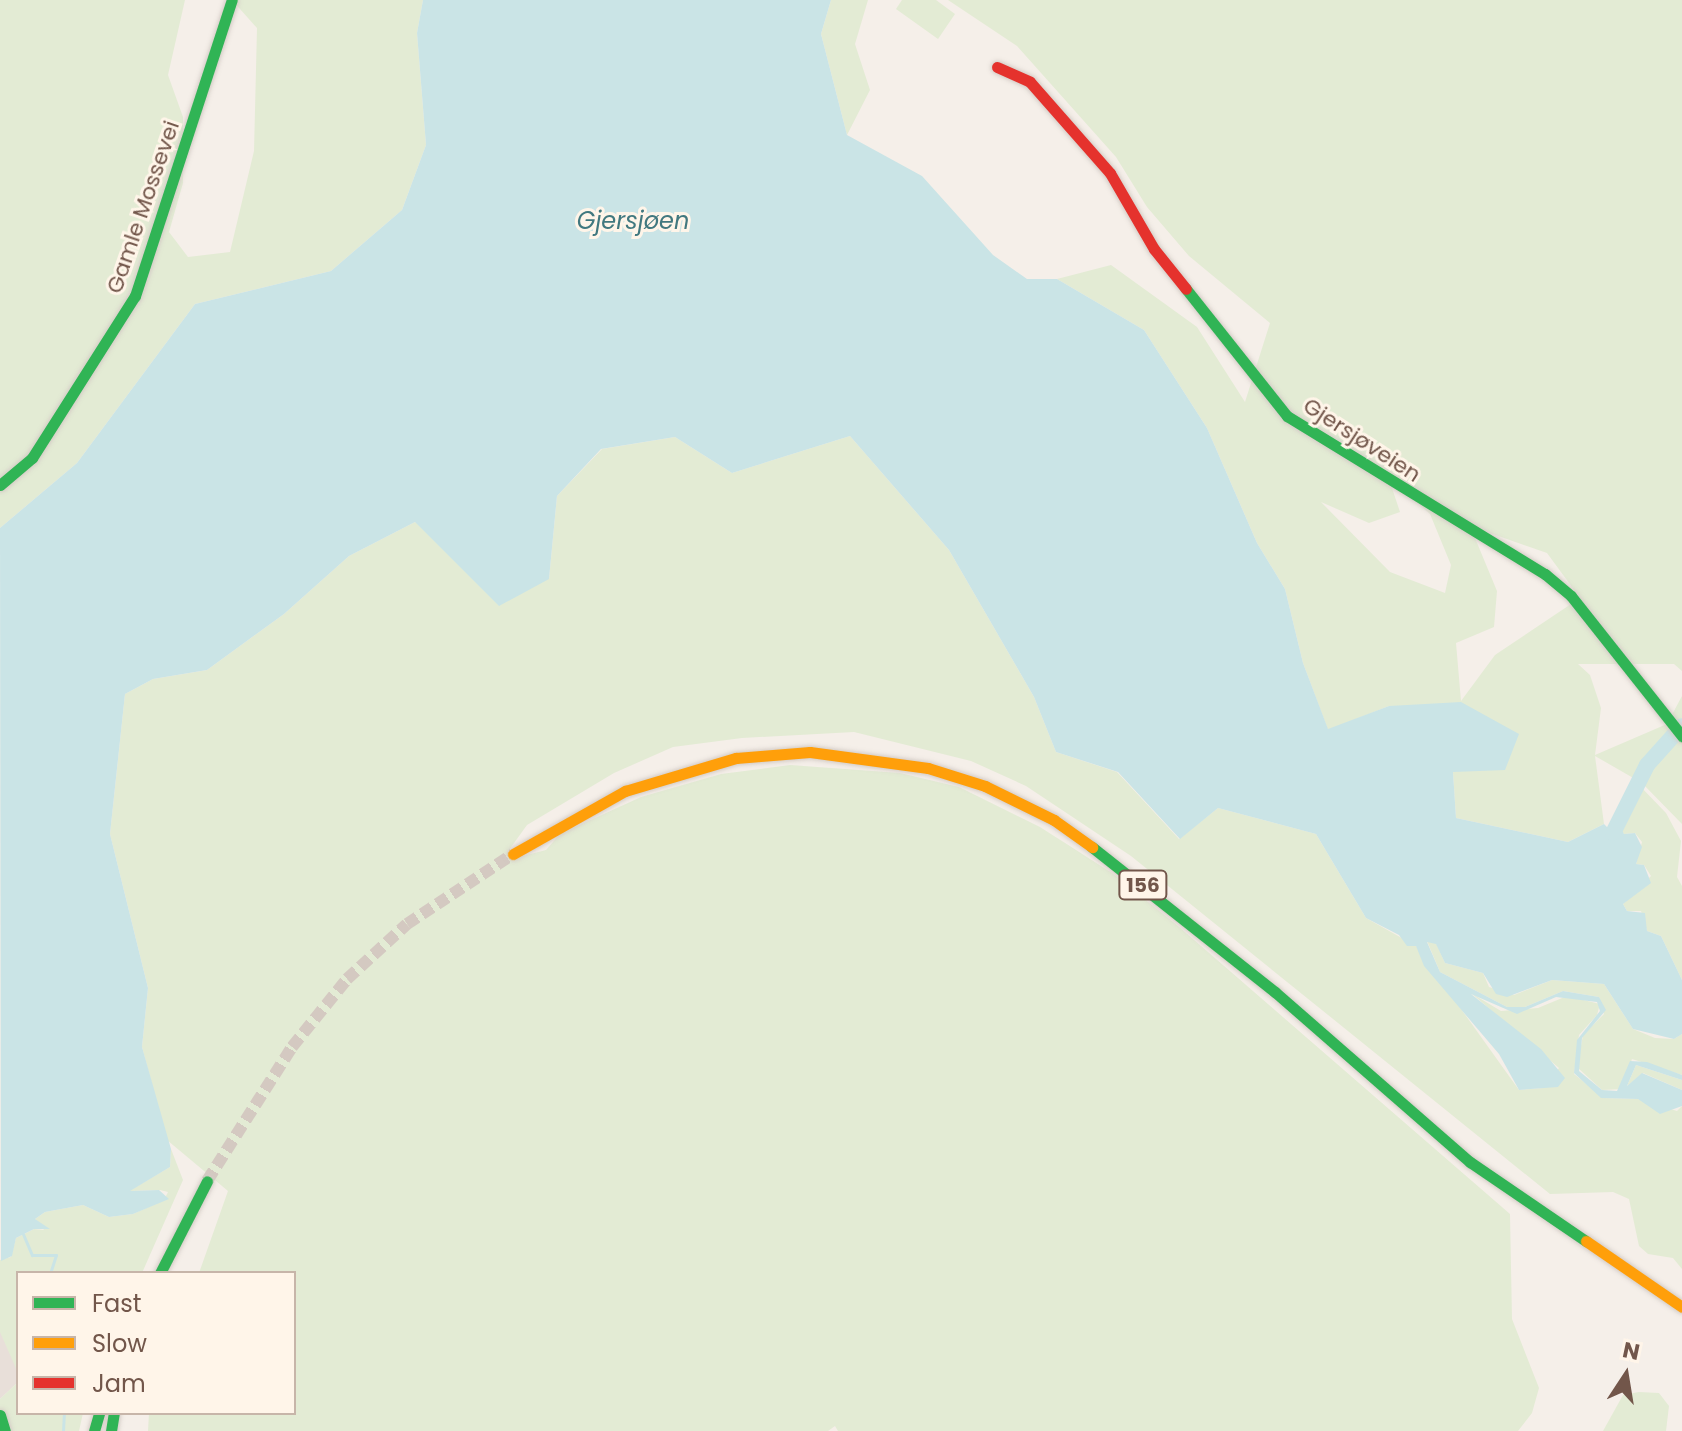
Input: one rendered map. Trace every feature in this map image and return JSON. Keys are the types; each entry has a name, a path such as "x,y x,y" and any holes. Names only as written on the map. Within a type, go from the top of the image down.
{"main road":[{"name":"Gamle Mossevei","path":"0,485 32,458 135,296 232,0"},
{"name":"Gjersjøveien","path":"997,67 1030,82 1110,173 1154,249 1287,416 1446,518 1545,574 1571,596 1679,732"},
{"name":"156","path":"513,854 625,791 736,758 810,752 858,755 928,768 985,786 1054,820 1119,867 1275,992 1470,1162 1682,1307"},
{"path":"161,1271 207,1181"},
{"path":"0,1415 5,1431"}],"shaded area":[{"path":"0,1327 16,1366 16,1384 0,1399"}],"green space":[{"path":"0,0 185,0 168,75 183,117 183,183 169,232 188,257 230,252 254,151 257,28 232,0 423,0 417,33 426,145 402,210 331,271 195,304 77,463 0,528"},
{"path":"831,0 868,0 855,44 870,90 847,135 821,34"},
{"path":"902,0 936,0 955,14 938,39 896,9"},
{"path":"948,0 1682,0 1682,671 1674,664 1578,664 1590,675 1601,708 1595,755 1667,724 1682,696 1682,824 1642,783 1595,756 1604,824 1568,842 1456,818 1453,772 1389,706 1328,730 1303,663 1285,589 1257,543 1207,428 1144,330 1057,279 1111,265 1197,327 1245,402 1270,323 1189,256 1147,207 1116,157 1017,46","holes":["1388,476 1430,514 1451,565 1445,593 1390,572 1321,502 1369,523 1400,512","1470,526 1547,553 1580,598 1495,655 1461,701 1456,643 1494,627 1497,591"]},
{"path":"850,436 949,550 1034,697 1056,752 1117,772 1179,839 1218,808 1316,834 1366,918 1416,946 1519,1090 1543,1088 1559,1068 1471,993 1501,1011 1538,1008 1567,996 1600,1004 1597,1015 1579,1035 1574,1074 1604,1098 1638,1099 1677,1111 1682,1106 1682,1269 1673,1258 1648,1254 1639,1246 1629,1199 1613,1192 1550,1194 1131,856 1026,786 971,761 854,732 742,738 673,747 614,773 527,825 509,850 515,858 546,850 560,834 641,797 721,774 790,765 900,773 959,787 1040,827 1112,873 1178,926 1510,1214 1512,1319 1539,1388 1532,1413 1518,1431 838,1431 835,1426 828,1431 148,1431 149,1415 296,1415 296,1271 200,1271 228,1191 167,1140 142,1047 148,988 110,834 125,694 153,679 207,670 284,614 349,556 415,522 549,579 557,496 602,449 675,437 732,473"},
{"path":"1639,785 1666,813 1681,841 1677,877 1682,886 1682,980 1661,936 1647,931 1641,911 1627,911 1623,904 1651,876 1644,865 1636,864 1642,842 1635,833 1624,834 1619,827 1613,833"},
{"path":"1427,941 1436,943 1445,963 1483,973 1489,987 1514,995 1552,980 1604,984 1633,1029 1655,1038 1674,1039 1682,1034 1682,1075 1632,1059 1622,1089 1602,1090 1577,1067 1583,1035 1604,1014 1599,997 1563,991 1525,1007 1507,1007 1440,972"},
{"path":"1636,1065 1682,1080 1682,1090 1643,1073 1627,1086"},
{"path":"171,1149 183,1180 143,1271 16,1271 16,1368 0,1332 0,1260 11,1257 16,1238 34,1229 44,1230 35,1219 45,1212 83,1205 109,1217 133,1214 164,1200 168,1192 129,1191 170,1167"},
{"path":"16,1384 16,1415 83,1415 79,1431 0,1431 0,1399"},
{"path":"1659,1393 1669,1406 1666,1431 1603,1431 1623,1395"}],"water":[{"name":"Gjersjøen","path":"423,0 831,0 821,34 847,135 922,176 993,255 1027,279 1057,279 1144,330 1207,428 1257,543 1285,589 1303,663 1328,729 1389,706 1461,702 1519,734 1505,770 1453,772 1456,818 1568,842 1604,824 1613,833 1620,826 1624,834 1635,833 1642,847 1636,864 1644,865 1651,883 1623,904 1627,911 1645,913 1647,931 1661,936 1682,980 1682,1034 1674,1039 1633,1029 1604,984 1552,980 1507,997 1496,994 1483,973 1445,963 1436,944 1427,942 1440,972 1507,1007 1525,1007 1563,991 1599,997 1606,1010 1582,1038 1579,1071 1602,1090 1617,1091 1630,1061 1647,1062 1682,1075 1682,1080 1636,1065 1627,1086 1642,1073 1682,1090 1682,1106 1660,1114 1638,1099 1601,1098 1574,1073 1577,1040 1600,1011 1597,1002 1556,997 1517,1014 1471,994 1541,1049 1565,1078 1558,1087 1519,1090 1499,1054 1424,966 1416,946 1407,946 1399,935 1366,918 1316,834 1218,808 1180,839 1118,772 1056,752 1034,697 949,550 850,436 732,473 675,437 601,449 557,496 549,579 499,606 415,522 349,556 284,614 207,670 153,679 125,694 110,834 148,988 142,1047 171,1149 170,1167 130,1191 159,1190 169,1199 133,1214 109,1217 83,1205 45,1212 35,1219 50,1229 34,1229 16,1238 12,1256 1,1261 0,528 77,463 195,304 331,271 402,210 426,145 417,33"}],"waterway":[{"path":"1613,833 1647,765 1682,726"},
{"path":"23,1234 32,1255 56,1255 51,1271"},
{"path":"63,1431 64,1415"}],"tunnel":[{"path":"207,1181 292,1047 347,979 407,924 513,854"}],"traffic: fast":[{"path":"0,485 32,458 135,296 232,0"},
{"path":"1186,289 1287,416 1545,574 1571,596 1682,736"},
{"path":"1092,847 1275,992 1470,1162 1586,1241"},
{"path":"161,1271 207,1181"},
{"path":"0,1415 5,1431"},
{"path":"94,1431 98,1415"},
{"path":"111,1431 114,1415"}],"traffic: slow":[{"path":"513,854 625,791 736,758 810,752 928,768 985,786 1054,820 1092,847"},
{"path":"1586,1241 1682,1307"}],"traffic: jam":[{"path":"997,67 1030,82 1110,173 1154,249 1186,289"}]}
